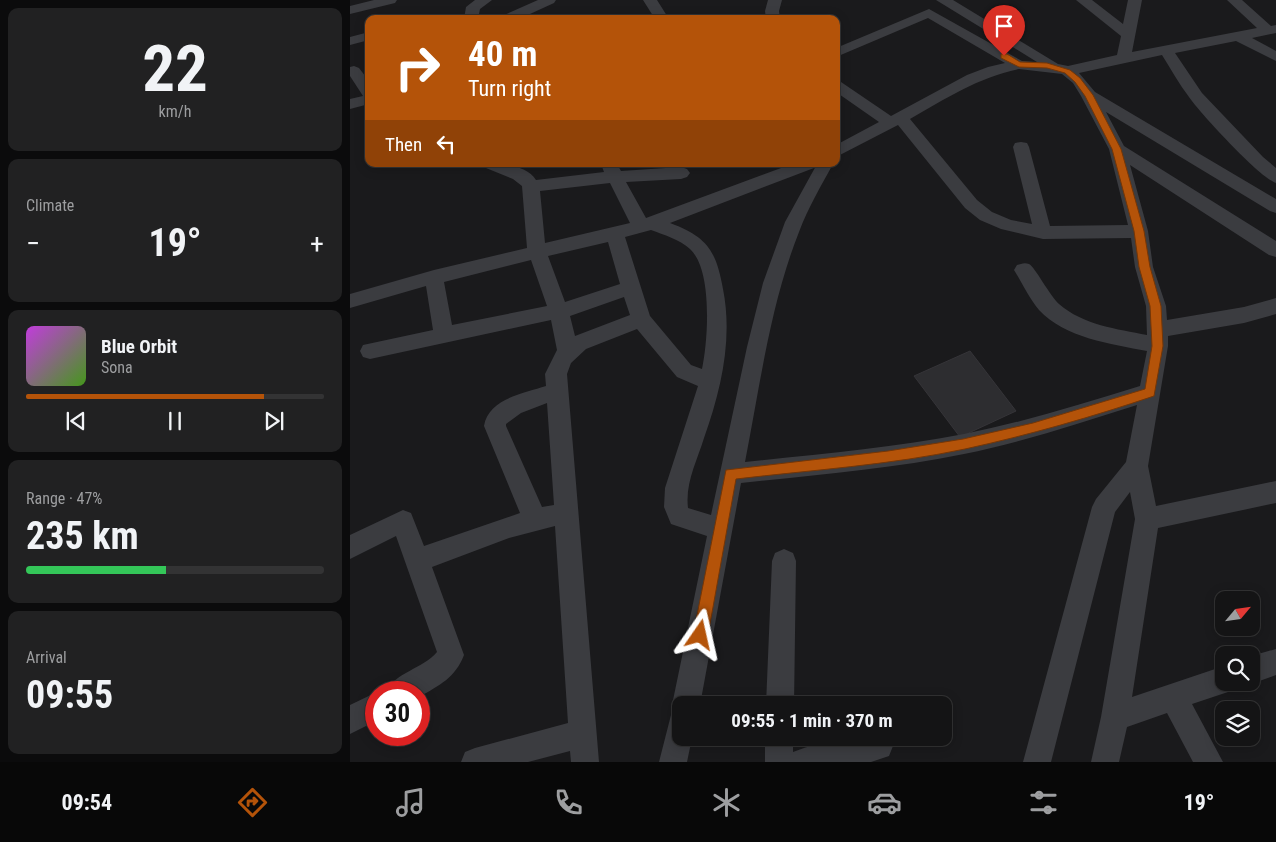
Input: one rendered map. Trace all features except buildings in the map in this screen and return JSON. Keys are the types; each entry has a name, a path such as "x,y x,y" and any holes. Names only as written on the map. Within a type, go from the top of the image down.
{"street":[{"path":"350,10 390,0"},
{"path":"472,15 473,7 486,0"},
{"path":"521,15 548,0"},
{"path":"650,0 659,15"},
{"path":"772,15 775,0"},
{"path":"840,51 929,13 947,3 966,0"},
{"path":"1083,0 1128,35"},
{"path":"1124,58 1135,0"},
{"path":"1234,0 1273,30"},
{"path":"947,3 1063,70 1078,80 1089,95 1117,149 1139,231 1144,267 1156,306 1157,338 1138,466 1147,519 1115,717 1105,762"},
{"path":"929,13 1019,65"},
{"path":"840,150 972,78 994,70 1019,65 1063,70 1273,30"},
{"path":"1238,36 1276,56"},
{"path":"350,41 365,37"},
{"path":"1166,50 1196,96 1257,161 1276,177"},
{"path":"365,67 352,72 365,88"},
{"path":"840,87 894,119 971,204 986,216 1007,226 1043,232 1139,231"},
{"path":"1089,95 1276,206"},
{"path":"350,104 365,100"},
{"path":"1021,147 1043,232"},
{"path":"1117,149 1276,250"},
{"path":"1257,161 1276,159"},
{"path":"499,167 519,175 531,186 537,251 558,311 568,353"},
{"path":"350,301 434,277 646,225 800,167"},
{"path":"688,696 730,474 773,284 786,242 804,200 824,167"},
{"path":"531,186 611,171 681,173"},
{"path":"611,171 646,225 681,235 696,244 704,255 710,270 718,318 717,345 698,424 680,476 675,500 676,509 685,520 719,529"},
{"path":"614,232 641,320 684,371 708,381"},
{"path":"1024,270 1048,306 1055,313 1077,326 1157,338 1276,306"},
{"path":"434,277 444,335"},
{"path":"370,351 558,311 630,288"},
{"path":"585,762 556,374 562,358 579,343 641,320"},
{"path":"535,519 495,426 496,419 513,406 558,390"},
{"path":"730,474 888,456 963,444 1033,428 1150,392"},
{"path":"1038,762 1104,507 1138,466"},
{"path":"1147,519 1276,492"},
{"path":"417,561 490,533 535,519 567,513"},
{"path":"350,547 403,521 451,655 440,670 420,681"},
{"path":"780,696 784,561"},
{"path":"1115,717 1215,683"},
{"path":"1173,697 1209,762"},
{"path":"350,720 365,712"},
{"path":"475,762 583,733"},
{"path":"673,762 676,746"},
{"path":"779,762 780,746"},
{"path":"803,762 879,746"}],"route":[{"path":"700,635 730,474 888,456 963,444 1033,428 1150,392 1158,346 1156,306 1144,267 1139,231 1117,149 1089,95 1078,80 1067,71 1058,68 1019,65 1004,56"}]}
